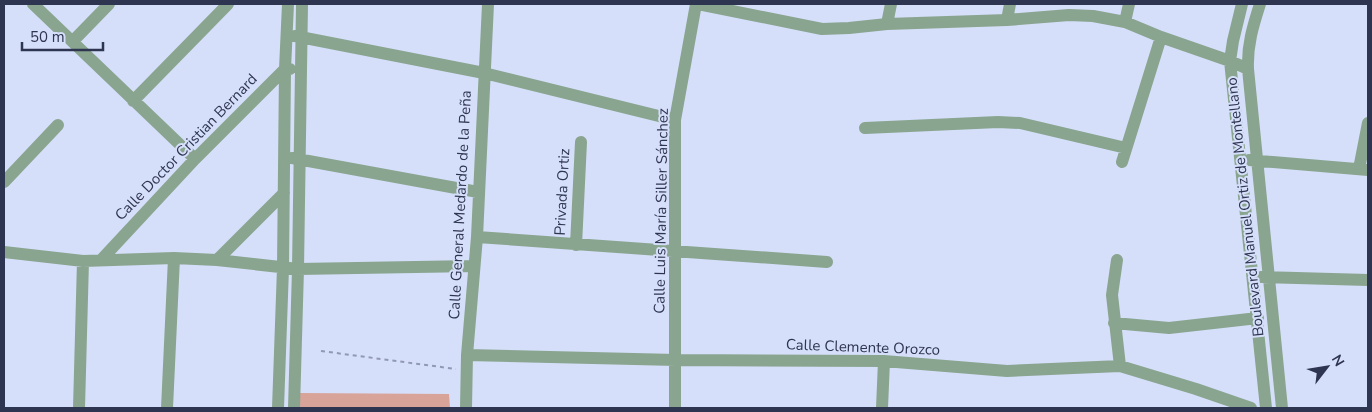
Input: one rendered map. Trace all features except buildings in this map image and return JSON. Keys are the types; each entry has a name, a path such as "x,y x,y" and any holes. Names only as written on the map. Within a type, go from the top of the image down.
{"street":[{"path":"33,4 195,159"},
{"path":"73,41 109,4"},
{"path":"133,100 228,4"},
{"path":"278,408 283,268 285,69 288,4"},
{"path":"294,408 302,4"},
{"name":"Calle General Medardo de la Peña","path":"466,408 466,370 477,237 488,4"},
{"path":"697,4 822,29 888,24 1007,20 1077,15 1093,16 1125,22 1248,69"},
{"name":"Calle Luis María Siller Sánchez","path":"675,408 675,120 697,4"},
{"path":"888,24 891,4"},
{"path":"1007,20 1010,4"},
{"path":"1125,22 1129,4"},
{"name":"Boulevard Manuel Ortiz de Montellano","path":"1242,4 1230,61 1266,408"},
{"name":"Boulevard Manuel Ortiz de Montellano","path":"1260,4 1249,38 1247,53 1282,408"},
{"path":"288,36 302,36 484,73 675,120"},
{"path":"1122,162 1161,37"},
{"path":"285,69 301,70"},
{"name":"Calle Doctor Cristian Bernard","path":"101,260 195,159 285,69"},
{"path":"865,128 998,122 1013,123 1044,128 1126,148"},
{"path":"1240,160 1364,170 1368,123"},
{"path":"4,182 58,125"},
{"name":"Privada Ortiz","path":"576,244 581,142"},
{"path":"285,158 300,159 478,192"},
{"path":"217,260 284,194"},
{"path":"477,237 826,262"},
{"path":"4,252 83,261 174,258 217,260 298,269 474,266"},
{"path":"167,408 174,258"},
{"path":"1117,260 1112,295 1120,366"},
{"path":"79,408 83,261"},
{"path":"1252,276 1368,280"},
{"path":"1114,323 1169,328 1258,318"},
{"name":"Calle Clemente Orozco","path":"467,356 884,361 1007,370 1120,366 1250,408"},
{"path":"882,408 884,361"}],"path":[{"path":"322,351 466,370"}],"shaded area":[{"path":"300,393 449,394 450,408 300,408"}]}
